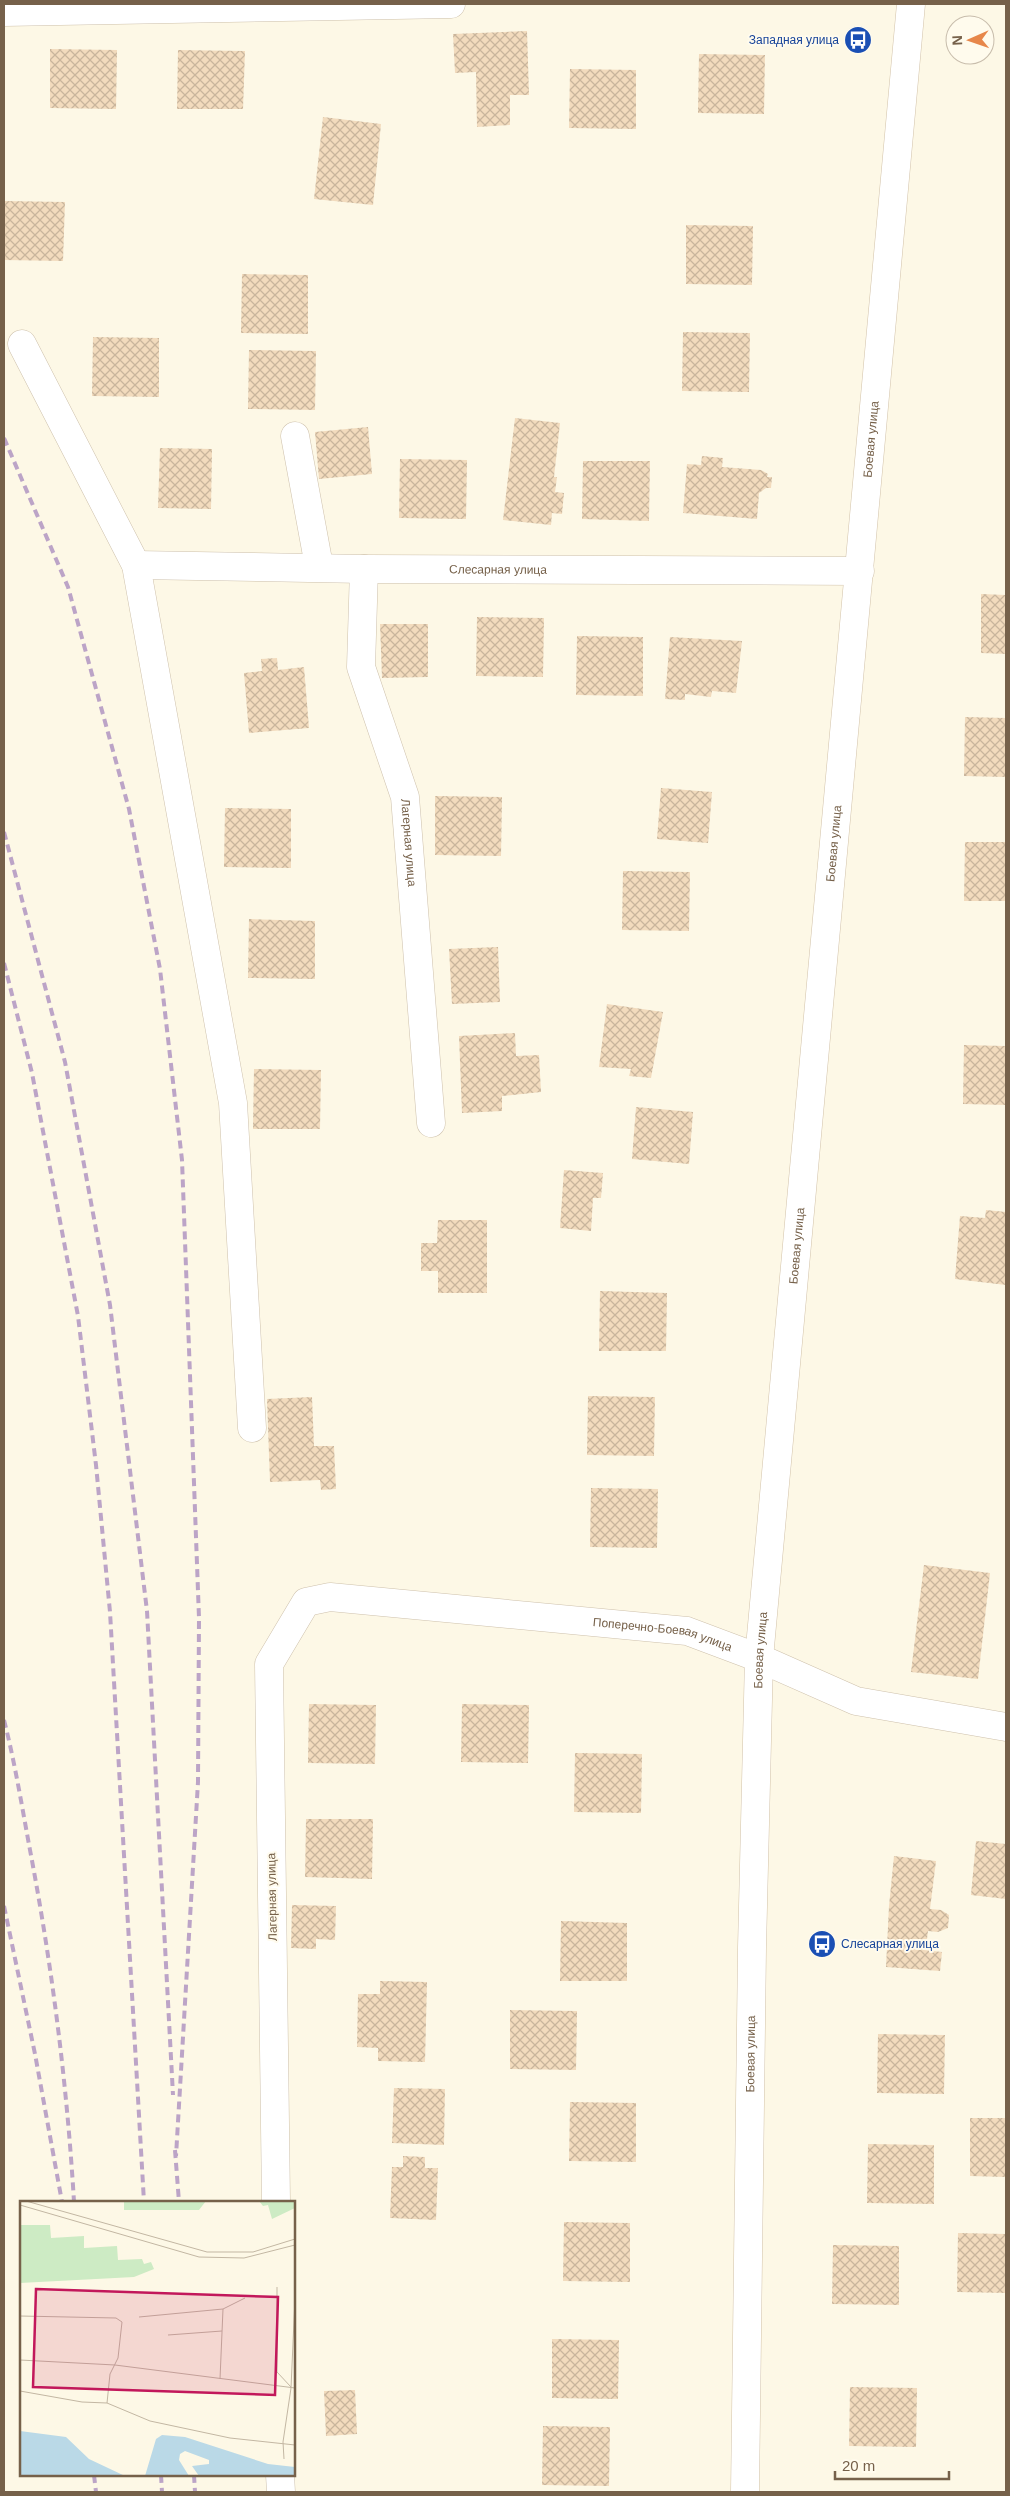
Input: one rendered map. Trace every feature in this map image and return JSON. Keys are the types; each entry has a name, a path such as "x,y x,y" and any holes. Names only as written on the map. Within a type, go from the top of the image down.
{"street":[{"path":"4,12 451,4"},
{"name":"Боевая улица","path":"745,2492 752,1948 759,1658 911,4"},
{"path":"22,344 136,565 233,1103 252,1428"},
{"path":"295,436 319,566"},
{"name":"Слесарная улица","path":"136,565 319,566 364,569 860,571"},
{"name":"Лагерная улица","path":"364,569 361,667 405,797 431,1123"},
{"name":"Поперечно-Боевая улица","path":"306,1602 330,1597 687,1631 759,1658 856,1701 1006,1727"},
{"name":"Лагерная улица","path":"276,2201 269,1664 306,1602"},
{"path":"280,2476 281,2492"}],"building":[{"path":"527,31 529,95 510,95 510,125 477,127 476,72 455,73 453,34"},
{"path":"50,49 117,50 116,109 50,108"},
{"path":"178,50 245,51 243,109 177,109"},
{"path":"699,54 765,55 764,114 698,113"},
{"path":"570,69 636,70 636,129 569,128"},
{"path":"323,117 381,124 373,205 314,199"},
{"path":"4,201 65,202 63,261 4,260"},
{"path":"686,225 753,226 752,285 686,284"},
{"path":"242,274 308,275 308,334 241,333"},
{"path":"683,332 750,333 749,392 682,391"},
{"path":"93,337 159,338 159,397 92,396"},
{"path":"249,350 316,351 315,410 248,409"},
{"path":"515,418 560,423 554,477 557,477 555,492 564,493 562,514 552,513 551,525 503,520"},
{"path":"368,427 372,474 319,479 315,432"},
{"path":"160,448 212,449 211,509 158,508"},
{"path":"702,456 723,458 722,467 761,470 768,474 767,477 772,477 771,488 766,488 759,493 757,519 683,513 687,464 701,465"},
{"path":"400,459 467,460 466,519 399,518"},
{"path":"583,461 650,461 649,521 582,519"},
{"path":"981,594 1006,595 1006,654 981,653"},
{"path":"477,617 544,618 543,677 476,676"},
{"path":"380,624 428,624 428,677 382,678"},
{"path":"577,636 643,637 643,696 576,695"},
{"path":"670,637 742,641 736,693 712,691 711,697 685,694 685,700 665,699"},
{"path":"277,658 278,670 304,667 309,728 249,733 244,673 262,671 261,659"},
{"path":"965,717 1006,718 1006,777 964,776"},
{"path":"661,788 712,792 708,843 657,839"},
{"path":"435,796 502,797 501,856 435,855"},
{"path":"225,808 291,809 291,868 224,867"},
{"path":"965,842 1006,842 1006,901 964,901"},
{"path":"623,871 690,872 689,931 622,930"},
{"path":"249,919 315,921 315,979 248,978"},
{"path":"498,947 500,1002 452,1004 449,949"},
{"path":"607,1004 663,1012 651,1078 629,1076 631,1069 599,1067"},
{"path":"515,1033 516,1056 539,1055 541,1092 502,1096 502,1111 462,1113 459,1036"},
{"path":"964,1045 1006,1046 1006,1105 963,1104"},
{"path":"254,1069 321,1070 320,1129 253,1129"},
{"path":"636,1107 693,1112 689,1164 632,1159"},
{"path":"564,1170 603,1173 601,1198 593,1198 591,1231 560,1228"},
{"path":"986,1210 1006,1212 1006,1285 955,1279 960,1216 985,1218"},
{"path":"438,1220 487,1220 487,1293 438,1293 438,1271 421,1271 421,1243 437,1243"},
{"path":"600,1291 667,1293 666,1351 599,1351"},
{"path":"588,1396 655,1397 654,1456 587,1455"},
{"path":"312,1397 314,1446 334,1446 336,1489 321,1490 320,1480 270,1482 267,1399"},
{"path":"591,1488 658,1489 657,1548 590,1547"},
{"path":"924,1565 990,1573 978,1679 911,1672"},
{"path":"309,1704 376,1705 375,1764 308,1763"},
{"path":"462,1704 529,1705 528,1763 461,1762"},
{"path":"575,1753 642,1754 641,1813 574,1812"},
{"path":"306,1819 373,1819 372,1879 305,1877"},
{"path":"976,1841 1006,1844 1006,1899 971,1895"},
{"path":"894,1856 936,1861 930,1909 941,1910 949,1915 948,1928 938,1932 928,1931 924,1950 942,1952 940,1971 886,1967"},
{"path":"292,1905 336,1906 335,1940 316,1939 316,1949 291,1948"},
{"path":"561,1921 627,1923 627,1981 560,1981"},
{"path":"380,1981 427,1982 425,2062 378,2061 378,2048 357,2047 358,1994 380,1994"},
{"path":"510,2010 577,2011 576,2070 510,2069"},
{"path":"878,2034 945,2035 944,2094 877,2093"},
{"path":"394,2088 445,2089 444,2145 392,2143"},
{"path":"570,2102 636,2103 636,2162 569,2161"},
{"path":"970,2118 1006,2118 1006,2177 970,2176"},
{"path":"868,2144 934,2145 934,2204 867,2203"},
{"path":"403,2156 425,2157 425,2168 438,2168 436,2220 390,2218 392,2167 403,2167"},
{"path":"564,2222 630,2223 630,2282 563,2281"},
{"path":"958,2233 1006,2234 1006,2293 957,2292"},
{"path":"833,2245 899,2246 899,2305 832,2304"},
{"path":"552,2339 619,2340 618,2399 552,2398"},
{"path":"850,2387 917,2388 916,2447 849,2446"},
{"path":"355,2390 357,2434 326,2436 324,2391"},
{"path":"543,2426 610,2427 609,2486 542,2485"}],"railway":[{"path":"4,438 68,587 129,809 160,969 182,1160 199,1618 198,1782 176,2156"},
{"path":"4,832 65,1062 110,1305 147,1611 173,2095"},
{"path":"4,963 32,1073 78,1316 96,1465 110,1612 144,2201"},
{"path":"4,1720 12,1752 52,1981 63,2069 74,2201"},
{"path":"4,1906 35,2054 62,2201"},
{"path":"175,2150 179,2201"},
{"path":"94,2476 96,2492"},
{"path":"161,2476 162,2492"},
{"path":"194,2476 195,2492"}],"place":[{"name":"Западная улица","path":"858,40"},
{"name":"Слесарная улица","path":"822,1944"}]}
